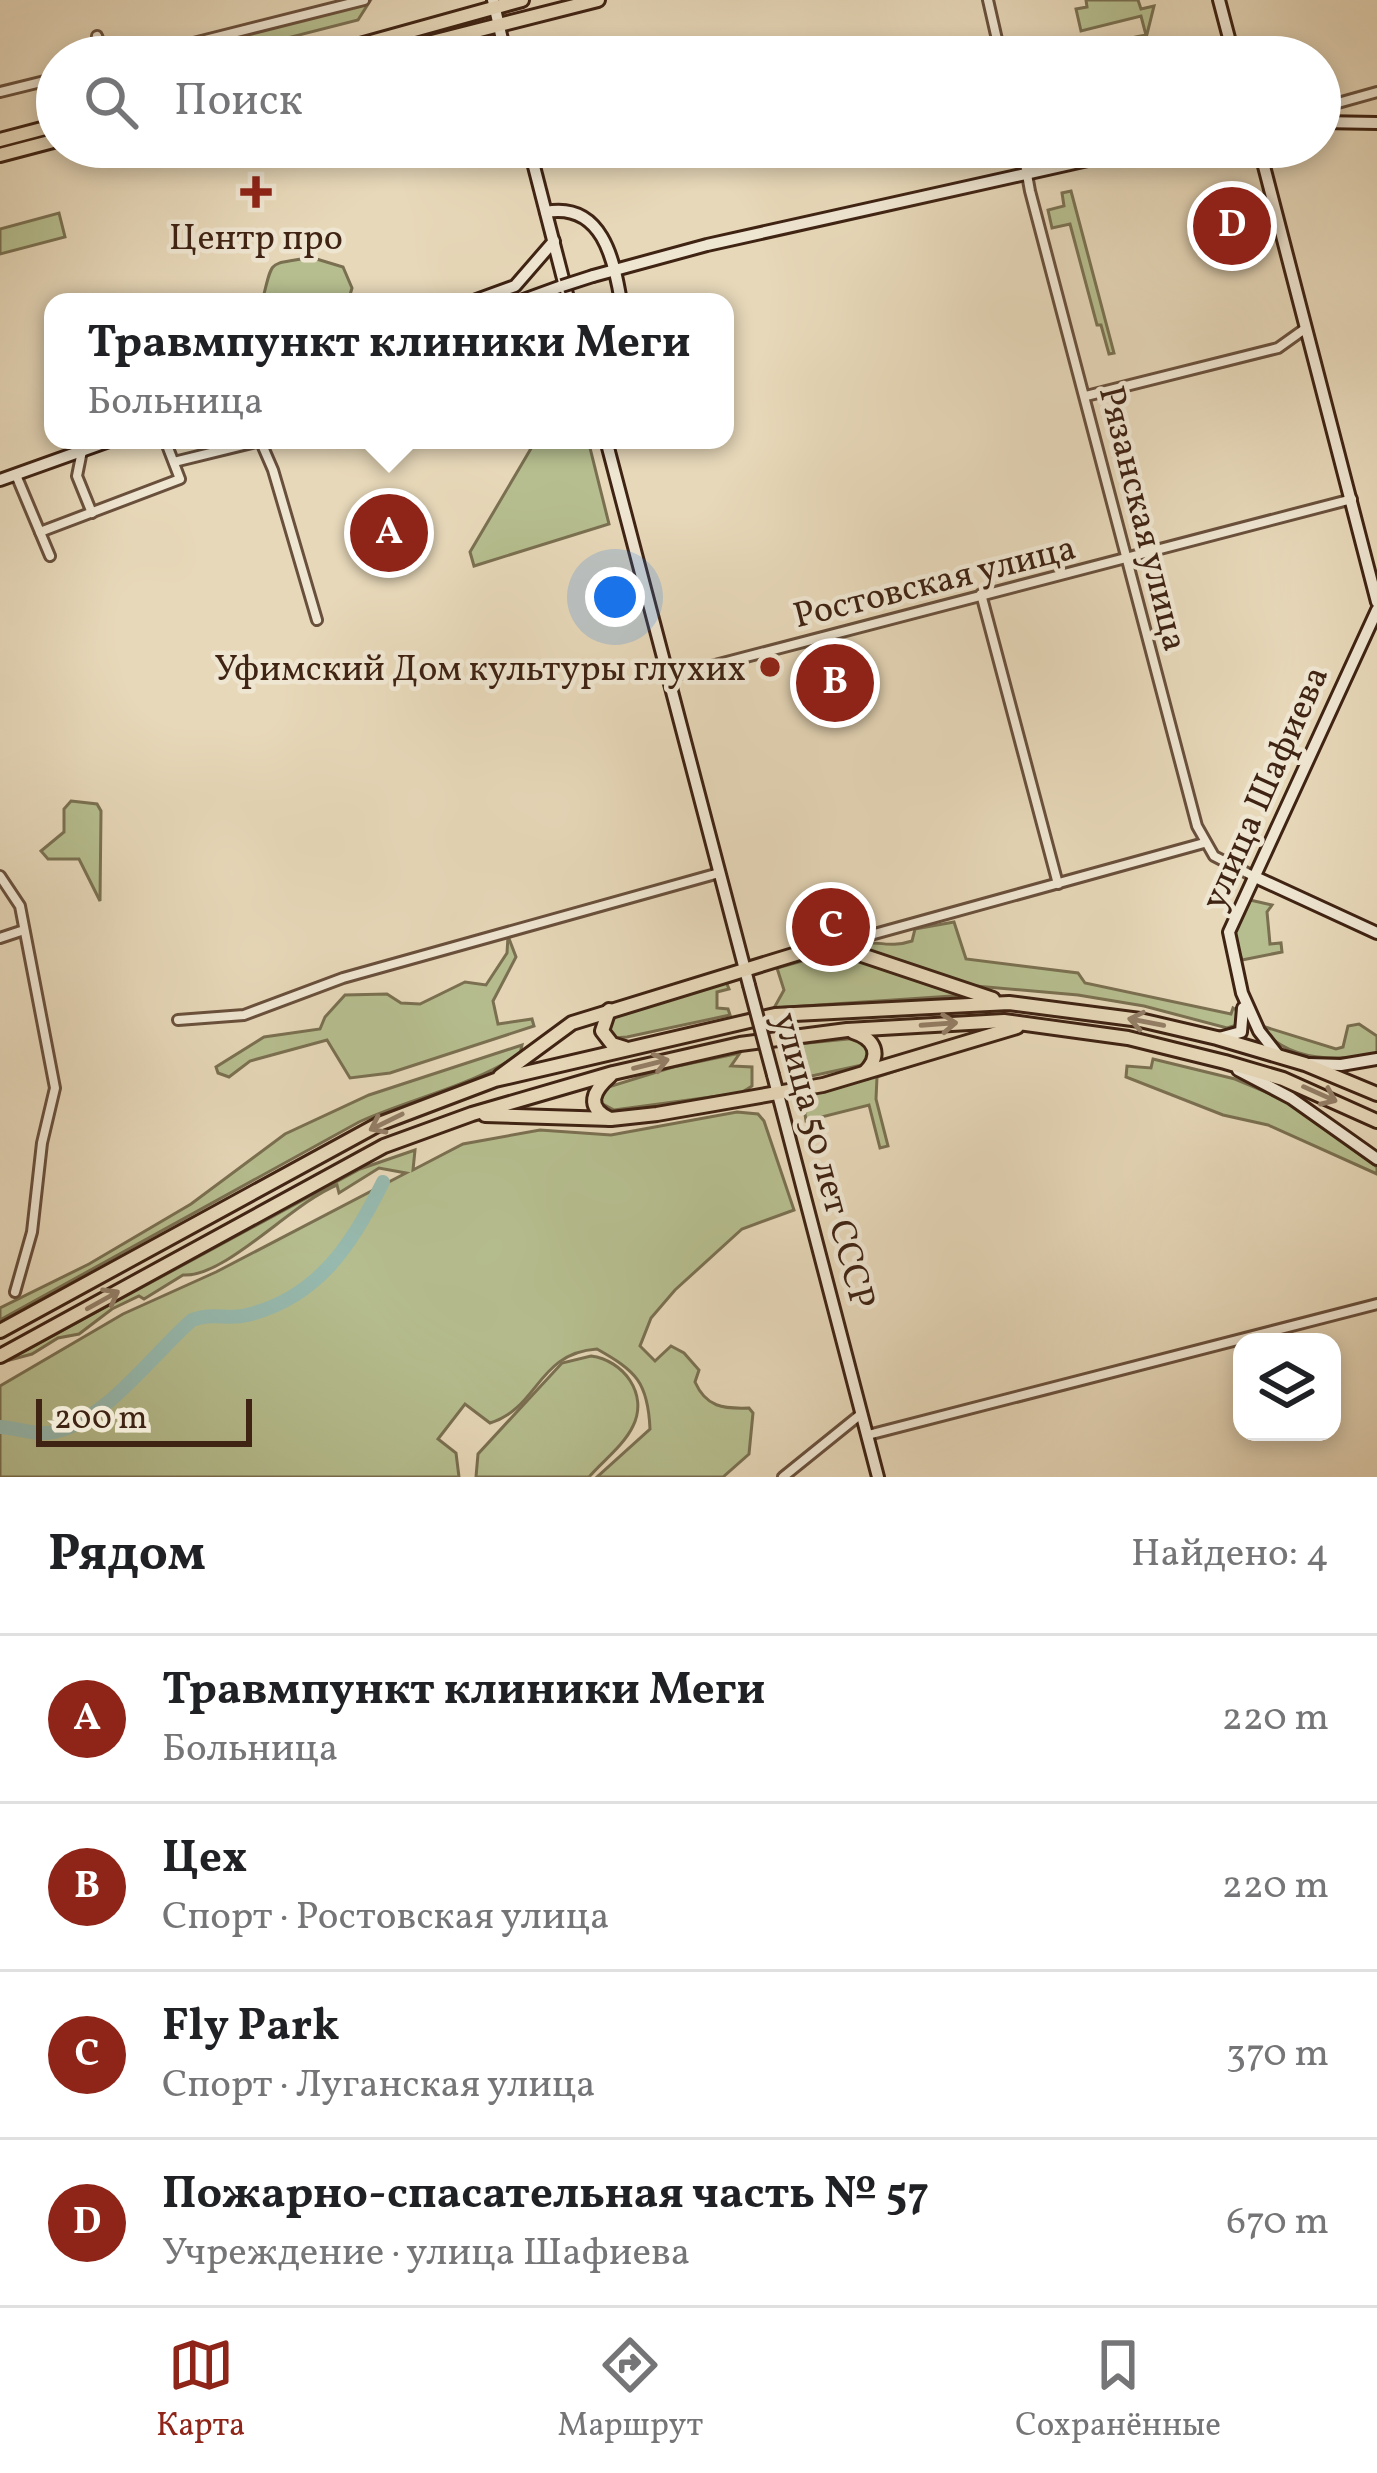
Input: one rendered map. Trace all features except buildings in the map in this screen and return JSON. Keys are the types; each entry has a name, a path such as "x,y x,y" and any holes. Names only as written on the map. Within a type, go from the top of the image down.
{"main road":[{"path":"387,36 522,0"},
{"path":"458,36 598,0"},
{"path":"1219,0 1228,36"},
{"path":"494,4 501,36"},
{"path":"1341,122 1377,123"},
{"path":"0,140 36,131"},
{"path":"0,155 36,146"},
{"path":"534,168 567,293"},
{"path":"544,293 707,244 1054,168"},
{"name":"улица Шафиева","path":"1265,168 1377,606 1228,932 1242,993 1266,1045 1278,1056"},
{"path":"546,212 566,210 592,224 607,241 620,293"},
{"path":"496,293 515,286 554,241"},
{"path":"0,480 87,449"},
{"name":"улица 50 лет СССР","path":"608,449 878,1477"},
{"path":"1364,638 1377,645"},
{"path":"1252,876 1377,933"},
{"path":"495,1080 572,1023 744,968 838,944 1009,1003"},
{"path":"1217,1038 1241,1032 1242,993"},
{"path":"0,1331 379,1124 495,1080 775,1015 1009,1003 1140,1020 1305,1064 1377,1094"},
{"path":"609,1010 602,1031 613,1044 625,1048"},
{"path":"0,1356 384,1146 472,1114 614,1073 740,1044 847,1030 975,1022 1028,1024 1128,1038 1225,1061 1283,1079 1377,1120"},
{"path":"472,1114 611,1120 778,1094 1028,1024"},
{"path":"847,1030 865,1036 873,1045 875,1057 865,1072"},
{"path":"1305,1064 1377,1059"},
{"path":"1225,1061 1291,1098 1377,1160"},
{"path":"611,1120 592,1100 614,1073"}],"street":[{"path":"222,36 364,0"},
{"path":"988,0 996,36"},
{"path":"0,92 36,83"},
{"path":"1341,102 1377,92"},
{"name":"Рязанская улица","path":"1027,168 1204,843"},
{"path":"1086,396 1278,348 1307,328"},
{"path":"40,532 180,478 168,449"},
{"path":"173,462 224,449"},
{"path":"264,449 317,620"},
{"path":"82,451 77,476 92,513"},
{"path":"16,475 50,556"},
{"name":"Ростовская улица","path":"669,677 1352,499"},
{"path":"981,594 1058,884"},
{"path":"838,944 1204,843 1214,856 1252,876"},
{"path":"178,1020 244,1015 343,978 719,873"},
{"path":"0,876 20,906 55,1088 42,1143 32,1232 15,1292"},
{"path":"0,938 24,930"},
{"path":"868,1436 1377,1304"},
{"path":"783,1477 862,1412"}],"green space":[{"path":"1086,0 1138,0 1141,9 1154,6 1146,36 1141,36 1146,35 1141,16 1081,31 1076,9 1087,7"},
{"path":"370,1 358,20 295,36 234,36"},
{"path":"1071,191 1114,353 1109,354 1101,325 1097,325 1070,224 1052,228 1048,210 1064,206 1062,193"},
{"path":"59,213 65,237 0,254 0,229"},
{"path":"310,257 343,267 351,293 264,293 276,265"},
{"path":"531,449 590,449 609,524 474,566 470,552"},
{"path":"71,801 97,804 101,811 100,901 79,859 48,859 41,851 64,832 64,809"},
{"path":"1250,900 1272,905 1267,912 1270,944 1281,943 1282,952 1242,960 1233,934"},
{"path":"954,922 966,959 1078,973 1085,983 1231,1014 1233,1008 1238,1011 1237,1025 1227,1028 1078,995 964,985 850,944 904,943 912,941 915,929"},
{"path":"508,936 516,957 493,1001 498,1024 532,1019 534,1026 390,1073 350,1078 327,1040 250,1061 229,1077 218,1073 216,1067 264,1037 320,1029 345,995 387,994 401,1003 420,1004 465,982 486,985 507,953"},
{"path":"838,951 967,995 774,1008 784,990 777,968"},
{"path":"725,979 729,989 717,992 717,1008 728,1009 730,1015 627,1037 614,1038 607,1030 607,1017"},
{"path":"1359,1024 1377,1036 1377,1054 1347,1058 1302,1054 1264,1031 1265,1027 1336,1049 1343,1047 1348,1026"},
{"path":"858,1038 871,1051 862,1065 798,1079 789,1075 788,1045"},
{"path":"988,1041 877,1077 876,1099 888,1146 880,1148 869,1105 806,1121 802,1094"},
{"path":"522,1045 520,1054 501,1065 359,1122 0,1320 0,1308 89,1264 191,1204 285,1134 369,1095"},
{"path":"740,1053 731,1066 752,1067 752,1086 741,1093 614,1110 599,1102 605,1088"},
{"path":"1153,1059 1235,1079 1287,1101 1377,1167 1377,1174 1268,1125 1223,1115 1126,1077 1127,1066 1151,1068"},
{"path":"737,1112 758,1114 764,1121 794,1210 742,1229 675,1290 651,1318 640,1346 655,1361 671,1346 684,1353 699,1370 695,1382 704,1397 716,1405 749,1408 753,1413 749,1454 723,1477 597,1477 650,1429 643,1389 621,1364 597,1349 562,1360 519,1406 490,1423 465,1404 438,1439 456,1453 459,1477 0,1477 0,1386 123,1314 216,1272 406,1173 379,1168 339,1193 337,1185 218,1265 183,1275 144,1299 139,1296 112,1309 79,1334 6,1361 360,1169 415,1150 413,1170 463,1144 540,1130 611,1135"},
{"path":"591,1356 623,1371 638,1402 633,1426 613,1453 589,1477 476,1477 478,1454 562,1363"}],"waterway":[{"path":"0,1427 48,1433 74,1425 110,1400 192,1320 247,1315 294,1296 346,1246 383,1182"}],"place":[{"name":"Центр про","path":"256,192"},
{"name":"Пожарно-спасательная часть № 57","path":"1232,226"},
{"name":"Травмпункт клиники Меги","path":"389,533"},
{"name":"Уфимский Дом культуры глухих","path":"770,667"},
{"name":"Цех","path":"835,683"},
{"name":"Fly Park","path":"831,927"}]}
